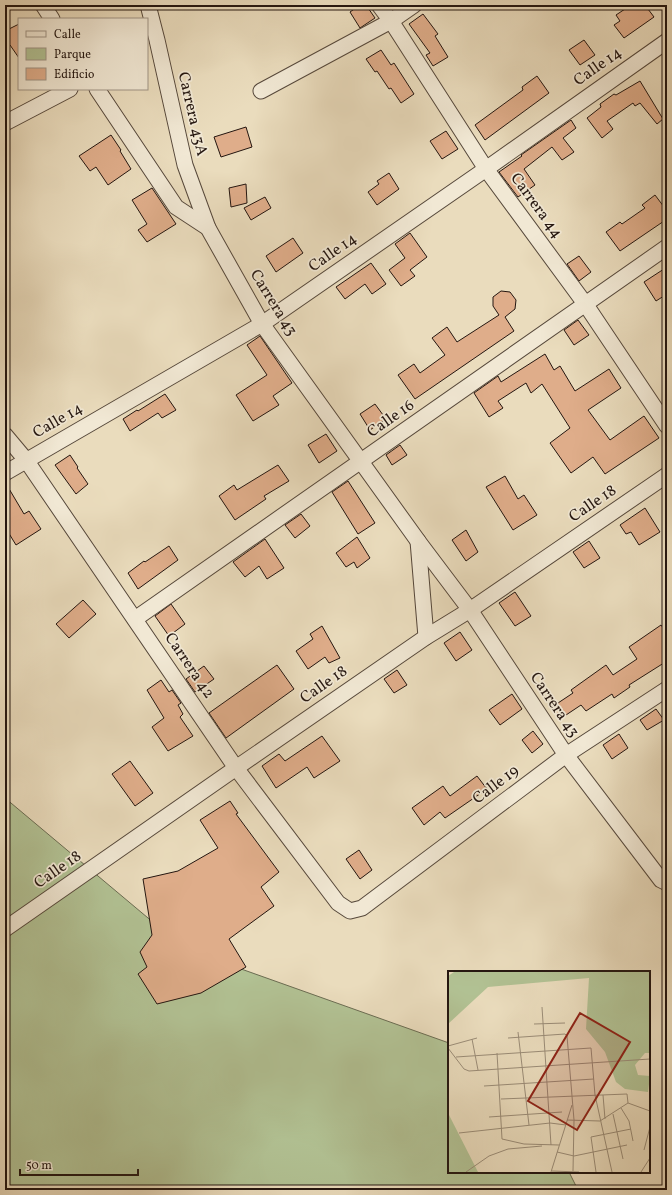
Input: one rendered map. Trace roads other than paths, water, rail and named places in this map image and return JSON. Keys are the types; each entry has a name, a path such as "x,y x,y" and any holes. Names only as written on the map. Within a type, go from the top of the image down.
{"street":[{"path":"43,5 51,18"},
{"name":"Carrera 43A","path":"148,5 152,43 185,164 208,228"},
{"name":"Carrera 44","path":"380,5 486,169 586,305 667,426"},
{"path":"261,91 391,21 414,5"},
{"name":"Calle 14","path":"5,473 262,324 486,169 667,41"},
{"path":"5,123 68,90"},
{"name":"Carrera 43","path":"98,90 176,207 208,228 262,324 418,541 470,610 566,755 661,880 667,883"},
{"name":"Calle 16","path":"135,618 361,462 667,247"},
{"name":"Carrera 42","path":"5,435 26,460 236,768 338,903 350,911"},
{"name":"Calle 18","path":"5,929 426,637 470,610 667,475"},
{"path":"418,541 426,637"},
{"name":"Calle 19","path":"350,911 362,908 566,755 667,689"}]}
